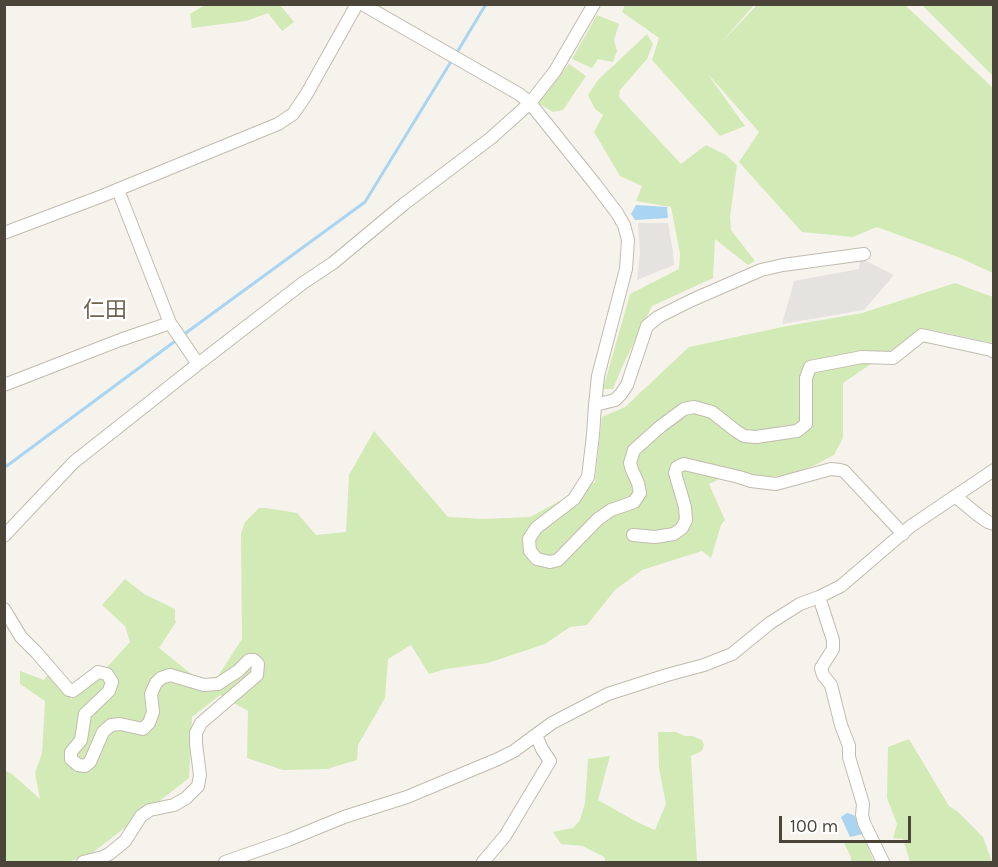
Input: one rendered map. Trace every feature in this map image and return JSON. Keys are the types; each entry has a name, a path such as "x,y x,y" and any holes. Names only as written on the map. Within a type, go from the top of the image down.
{"street":[{"path":"4,233 118,190 278,124 292,114 306,94 357,4"},
{"path":"362,4 519,94 530,103 624,225 628,240 626,269 598,376 588,477 574,499 536,528 529,539 530,550 537,559 549,562 558,560 598,519 611,510 634,502 639,493 639,483 630,463 634,450 684,409 694,407 712,412 744,436 756,437 797,431 806,424 806,378 810,367 862,357 893,358 922,335 993,352"},
{"path":"4,536 74,462 303,283 333,263 404,204 491,138 530,103 555,71 594,4"},
{"path":"118,190 170,323 198,364"},
{"path":"595,405 615,400 621,393 627,384 647,327 657,317 761,270 783,264 864,254"},
{"path":"4,385 170,323"},
{"path":"633,535 656,537 674,534 682,528 686,519 685,507 675,473 677,467 684,464 751,482 776,484 831,469 844,471 903,534"},
{"path":"225,862 344,817 407,797 506,755 552,723 608,694 704,665 732,654 770,623 800,604 841,586 911,526 993,470"},
{"path":"955,496 978,516 993,524"},
{"path":"819,597 833,640 833,649 821,668 823,675 831,685 849,746 849,757 863,804 864,823 883,862"},
{"path":"4,609 21,637 69,690 73,691 98,672 107,674 112,682 109,691 85,714 81,740 70,752 71,759 78,765 85,766 90,762 104,732 111,726 120,724 143,729 149,723 153,712 151,694 161,678 170,675 204,685 218,684 238,671 249,660 254,660 258,664 257,675 201,723 196,733 200,775 198,786 186,798 174,804 150,810 141,816 125,841 109,854 83,862"},
{"path":"483,862 510,829 550,761 536,735"}],"green space":[{"path":"205,5 280,5 294,22 282,31 268,13 246,21 192,28 190,14"},
{"path":"625,5 754,5 721,43 757,5 905,5 993,88 993,273 958,257 877,227 853,237 802,232 739,162 759,132 707,73 745,126 720,136 652,60 659,38 622,12"},
{"path":"922,5 993,5 993,76"},
{"path":"597,15 619,24 614,40 617,51 613,62 598,59 592,68 572,59"},
{"path":"647,34 653,44 647,59 620,90 619,97 681,164 706,145 726,155 737,165 730,217 731,230 755,261 748,265 715,239 713,278 652,306 613,389 603,389 630,294 679,269 680,254 671,207 636,201 642,186 620,176 594,132 603,115 595,109 588,95 598,80"},
{"path":"569,64 586,76 563,110 553,112 536,102"},
{"path":"955,283 993,297 993,343 924,328 843,383 843,438 834,455 790,475 765,477 734,472 709,484 725,520 721,525 711,558 702,551 642,570 615,590 587,625 570,627 545,644 488,663 429,674 411,645 388,659 385,698 358,745 357,760 327,769 283,770 247,758 248,711 220,695 192,717 189,778 91,854 68,862 5,862 4,770 12,774 40,799 35,773 42,753 45,701 20,684 20,671 44,680 49,673 71,699 86,690 130,642 125,626 102,605 125,579 144,594 175,609 176,622 159,648 200,681 218,676 242,639 241,534 245,522 259,508 266,508 297,513 316,535 346,532 349,475 374,431 448,517 483,519 530,517 595,482 602,417 625,407 689,347 862,313"},
{"path":"658,732 676,732 692,736 702,740 704,745 702,751 691,756 697,862 606,862 604,857 583,846 561,844 553,832 573,828 580,820 585,803 588,759 610,756 598,800 655,830 666,804 659,768"},
{"path":"909,739 949,806 983,837 992,862 910,862 903,839 893,838 897,824 887,798 888,747"},
{"path":"843,841 866,841 874,862 851,862"}],"shaded area":[{"path":"638,223 668,223 674,265 637,280 640,253"},
{"path":"860,258 894,275 864,310 782,324 794,281 859,269"}],"water":[{"path":"636,205 667,207 668,218 635,220 631,214"},
{"path":"847,813 854,815 863,834 850,837 841,817"}],"waterway":[{"path":"456,54 486,4"},
{"path":"183,335 365,202 452,60"},
{"path":"4,468 178,339"}],"district":[{"name":"仁田","path":"105,311"}]}
